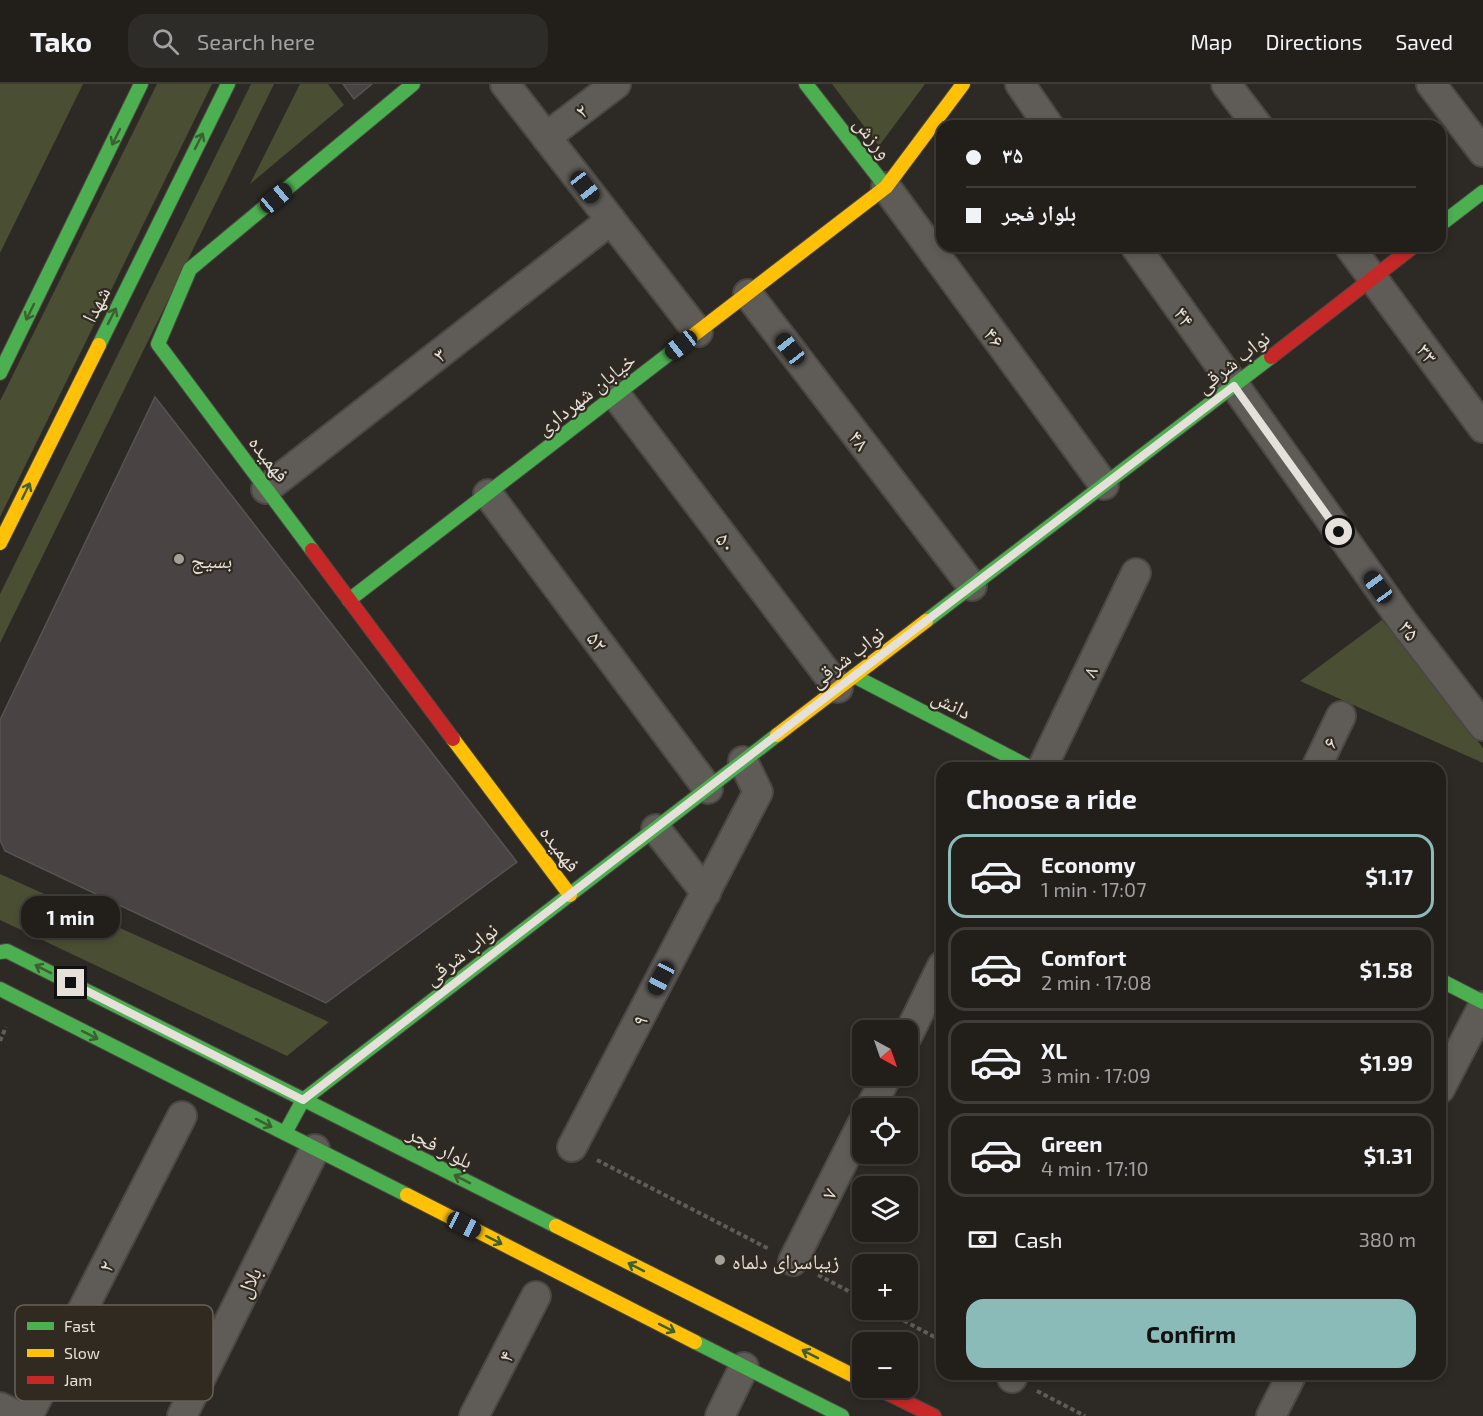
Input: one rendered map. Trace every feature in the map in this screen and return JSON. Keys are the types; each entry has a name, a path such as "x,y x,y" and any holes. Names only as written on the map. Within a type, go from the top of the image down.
{"main road":[{"path":"0,373 141,84"},
{"name":"شهدا","path":"0,543 228,84"},
{"name":"فهمیده","path":"413,84 190,269 158,344 570,895"},
{"name":"ورزش","path":"806,84 886,188"},
{"name":"خیابان شهرداری","path":"936,120 963,84"},
{"name":"خیابان شهرداری","path":"349,600 886,188 936,120"},
{"path":"1446,220 1483,192"},
{"name":"نواب شرقی","path":"303,1100 1406,252"},
{"name":"دانش","path":"846,682 1018,762"},
{"name":"بلوار فجر","path":"0,952 7,951 852,1375"},
{"path":"1446,983 1483,1004"},
{"path":"0,989 842,1416"},
{"path":"285,1134 303,1100"},
{"path":"893,1398 934,1416"}],"street":[{"path":"506,84 698,332"},
{"name":"۲","path":"546,137 616,84"},
{"path":"1020,84 1045,120"},
{"path":"1226,84 1253,120"},
{"path":"1431,84 1483,152"},
{"name":"۴۶","path":"886,188 1104,485"},
{"name":"۳","path":"266,489 611,220"},
{"name":"۴۴","path":"1139,252 1234,386"},
{"name":"۳۳","path":"1354,252 1483,428"},
{"name":"۴۸","path":"748,294 972,586"},
{"name":"۳۵","path":"1234,386 1404,623 1483,726"},
{"name":"۵۰","path":"616,395 846,682"},
{"name":"۵۲","path":"488,494 708,789"},
{"name":"۸","path":"1045,762 1136,573"},
{"name":"۶","path":"1319,762 1341,716"},
{"name":"۹","path":"572,1147 758,792 743,761"},
{"path":"656,829 706,893"},
{"path":"915,1020 936,978"},
{"path":"1446,1077 1483,1004"},
{"name":"۲","path":"85,1305 182,1116"},
{"name":"۷","path":"793,1261 852,1144"},
{"name":"بلال","path":"213,1354 315,1149"},
{"name":"۴","path":"474,1416 536,1296"},
{"path":"720,1416 744,1367"},
{"path":"1271,1416 1289,1380"},
{"name":"۲","path":"28,1416 36,1401"},
{"name":"بلال","path":"182,1416 189,1401"},
{"path":"0,1407 18,1416"}],"path":[{"path":"572,1147 852,1293"},
{"path":"903,1320 936,1338"},
{"path":"1020,1380 1085,1416"}],"green space":[{"path":"0,84 83,84 0,253"},
{"path":"157,84 212,84 0,517 0,401"},
{"path":"251,84 274,84 0,643 0,594"},
{"path":"300,84 328,84 344,105 250,184"},
{"path":"832,84 925,84 879,146"},
{"path":"1382,620 1483,748 1483,763 1300,681"},
{"path":"0,874 329,1022 287,1056 0,920"}],"building":[{"path":"343,84 372,84 354,99"},
{"name":"بسیج","path":"155,397 517,862 326,1003 5,851 0,840 0,720"}],"traffic: fast":[{"path":"0,373 141,84"},
{"path":"99,345 228,84"},
{"path":"312,550 158,344 190,269 413,84"},
{"path":"806,84 886,187"},
{"path":"1446,220 1483,192"},
{"path":"349,600 678,347"},
{"path":"926,621 1271,357"},
{"path":"854,676 1019,762"},
{"path":"285,1133 303,1100 777,735"},
{"path":"0,952 7,951 556,1226"},
{"path":"1446,983 1483,1002"},
{"path":"0,989 407,1195"},
{"path":"695,1342 842,1416"}],"traffic: slow":[{"path":"936,120 963,84"},
{"path":"678,347 886,187 936,120"},
{"path":"0,543 99,345"},
{"path":"777,735 926,621"},
{"path":"453,739 570,895"},
{"path":"407,1195 695,1342"},
{"path":"556,1226 852,1375"}],"traffic: jam":[{"path":"1271,357 1406,252"},
{"path":"312,550 453,739"},
{"path":"897,1398 934,1416"}],"place":[{"name":"بسیج","path":"179,559"},
{"name":"زیباسرای دلماه","path":"720,1260"}],"route":[{"path":"71,983 303,1100 1234,386 1339,532"}]}
